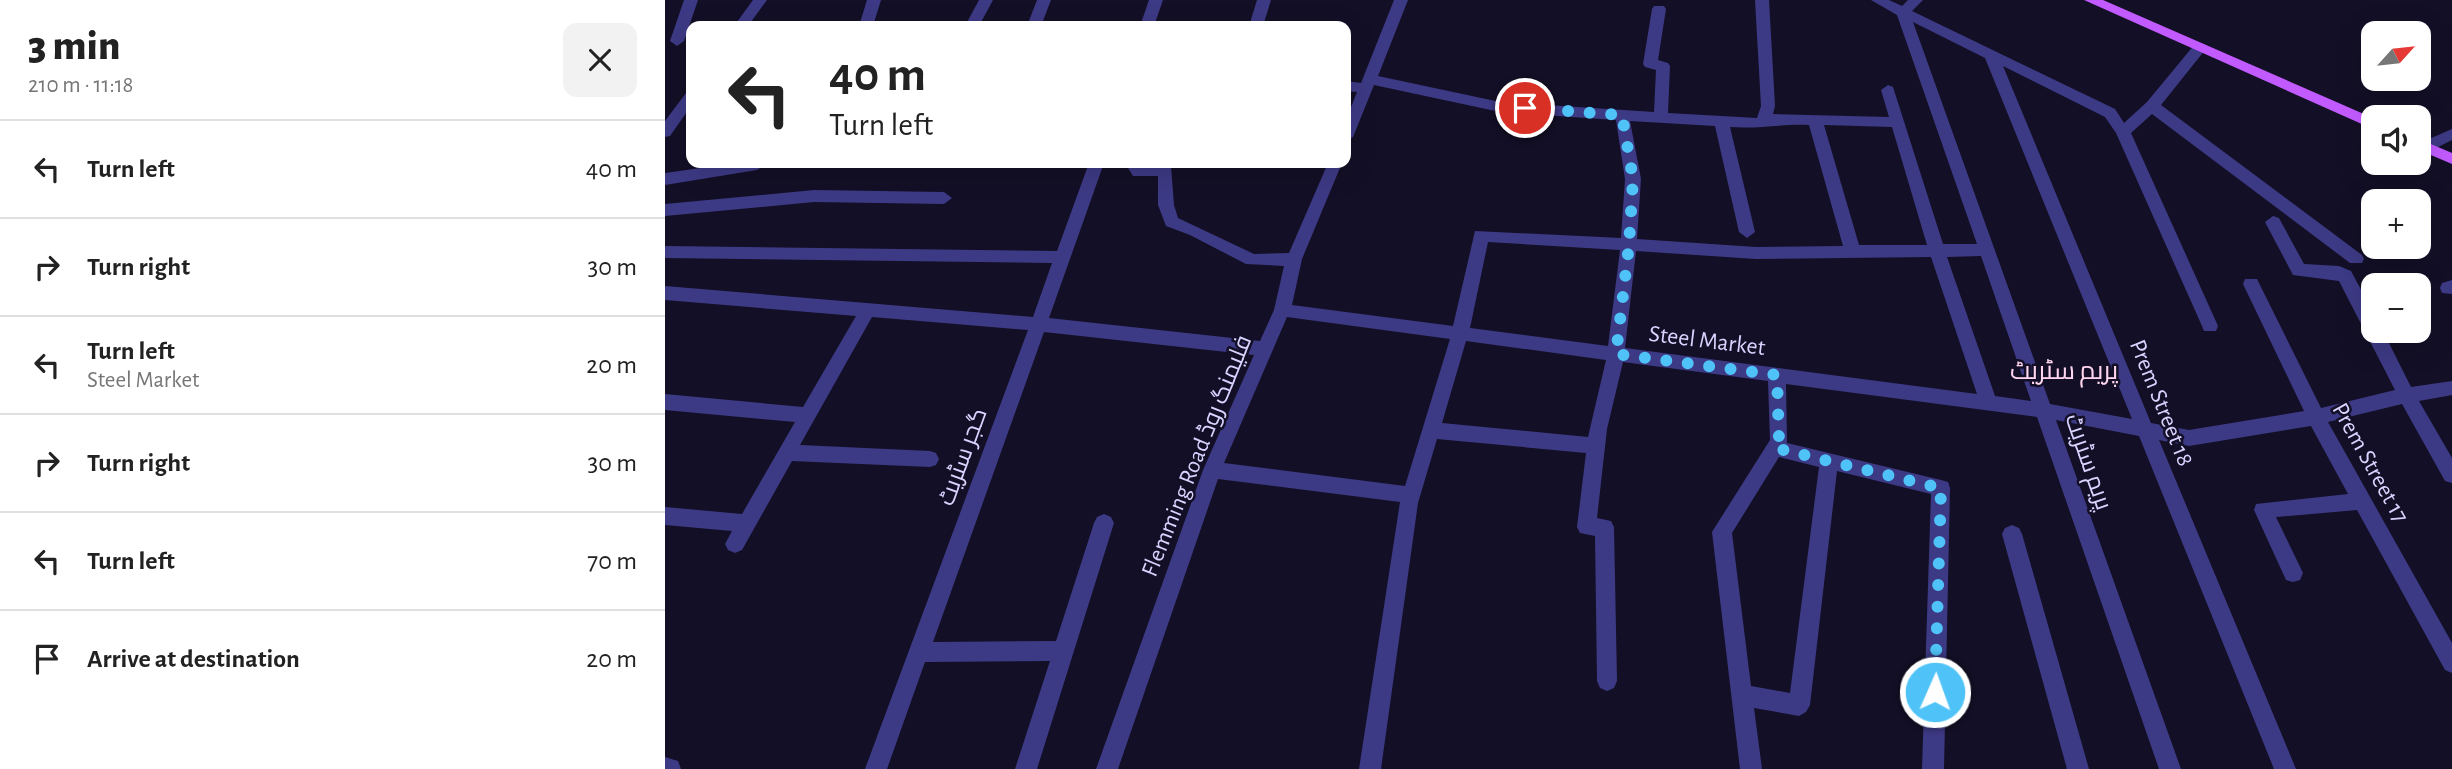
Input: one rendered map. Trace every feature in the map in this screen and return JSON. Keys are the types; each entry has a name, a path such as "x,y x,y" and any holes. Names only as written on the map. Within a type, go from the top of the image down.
{"main road":[{"path":"2091,0 2361,119"},
{"path":"2431,150 2452,159"}],"street":[{"path":"677,41 691,0"},
{"path":"745,21 760,0"},
{"path":"868,21 874,0"},
{"path":"975,21 986,0"},
{"path":"1036,21 1044,0"},
{"path":"1149,21 1156,0"},
{"path":"1258,21 1264,0"},
{"path":"1351,125 1401,0"},
{"path":"1351,86 1368,84 1500,107 1763,124 1768,106 1762,0"},
{"path":"1878,0 1910,6 1991,55 2110,113 2123,132 2210,326"},
{"name":"پریم سٹریٹ","path":"1910,6 1987,250 2170,769"},
{"path":"1659,9 1650,64 1663,66 1661,117"},
{"path":"2123,132 2152,106 2200,47"},
{"name":"Prem Street 18","path":"1991,55 2285,769"},
{"path":"1888,90 1937,251 1989,403"},
{"path":"665,132 686,103"},
{"path":"2152,106 2356,259"},
{"path":"1607,681 1604,527 1587,527 1597,446 1616,354 1629,245 1633,179 1622,115"},
{"path":"1764,119 1896,122"},
{"path":"1815,120 1853,252"},
{"path":"1721,121 1747,232"},
{"path":"2431,142 2452,134"},
{"path":"665,179 737,168"},
{"name":"گجر سٹریٹ","path":"876,769 1095,168"},
{"path":"1135,168 1138,172 1166,170 1165,205 1172,222 1196,231 1252,260 1294,259"},
{"name":"Flemming Road فلیمنگ روڈ","path":"1107,769 1212,470 1282,310 1294,259 1333,168"},
{"path":"665,210 814,196 944,198"},
{"path":"2273,222 2299,270 2339,272 2349,279 2361,303"},
{"path":"1370,769 1411,495 1460,333 1481,236 1756,253 1987,250"},
{"path":"665,252 1063,257"},
{"name":"Prem Street 17","path":"2251,284 2316,418 2452,663"},
{"path":"665,293 1038,324 1265,349"},
{"path":"735,544 867,309"},
{"name":"Steel Market","path":"1282,310 2043,410 2189,438 2316,418 2406,395 2452,388"},
{"path":"2381,343 2406,395 2452,475"},
{"path":"1751,769 1722,532 1779,441 1777,375"},
{"path":"665,402 808,415"},
{"path":"1430,430 1597,446"},
{"path":"1775,448 1941,488 1933,769"},
{"path":"787,453 930,459"},
{"path":"1741,695 1799,705 1829,461"},
{"path":"1212,470 1411,495"},
{"path":"2294,573 2263,510 2362,501"},
{"path":"665,516 746,523"},
{"path":"1026,769 1104,523"},
{"path":"2012,534 2078,769"},
{"path":"919,652 1064,651"},
{"path":"665,768 670,769"}],"district":[{"name":"پریم سٹریٹ","path":"2064,371"}],"route":[{"path":"1525,108 1622,115 1633,179 1629,245 1616,354 1777,375 1779,441 1775,448 1941,488 1935,692"}]}
